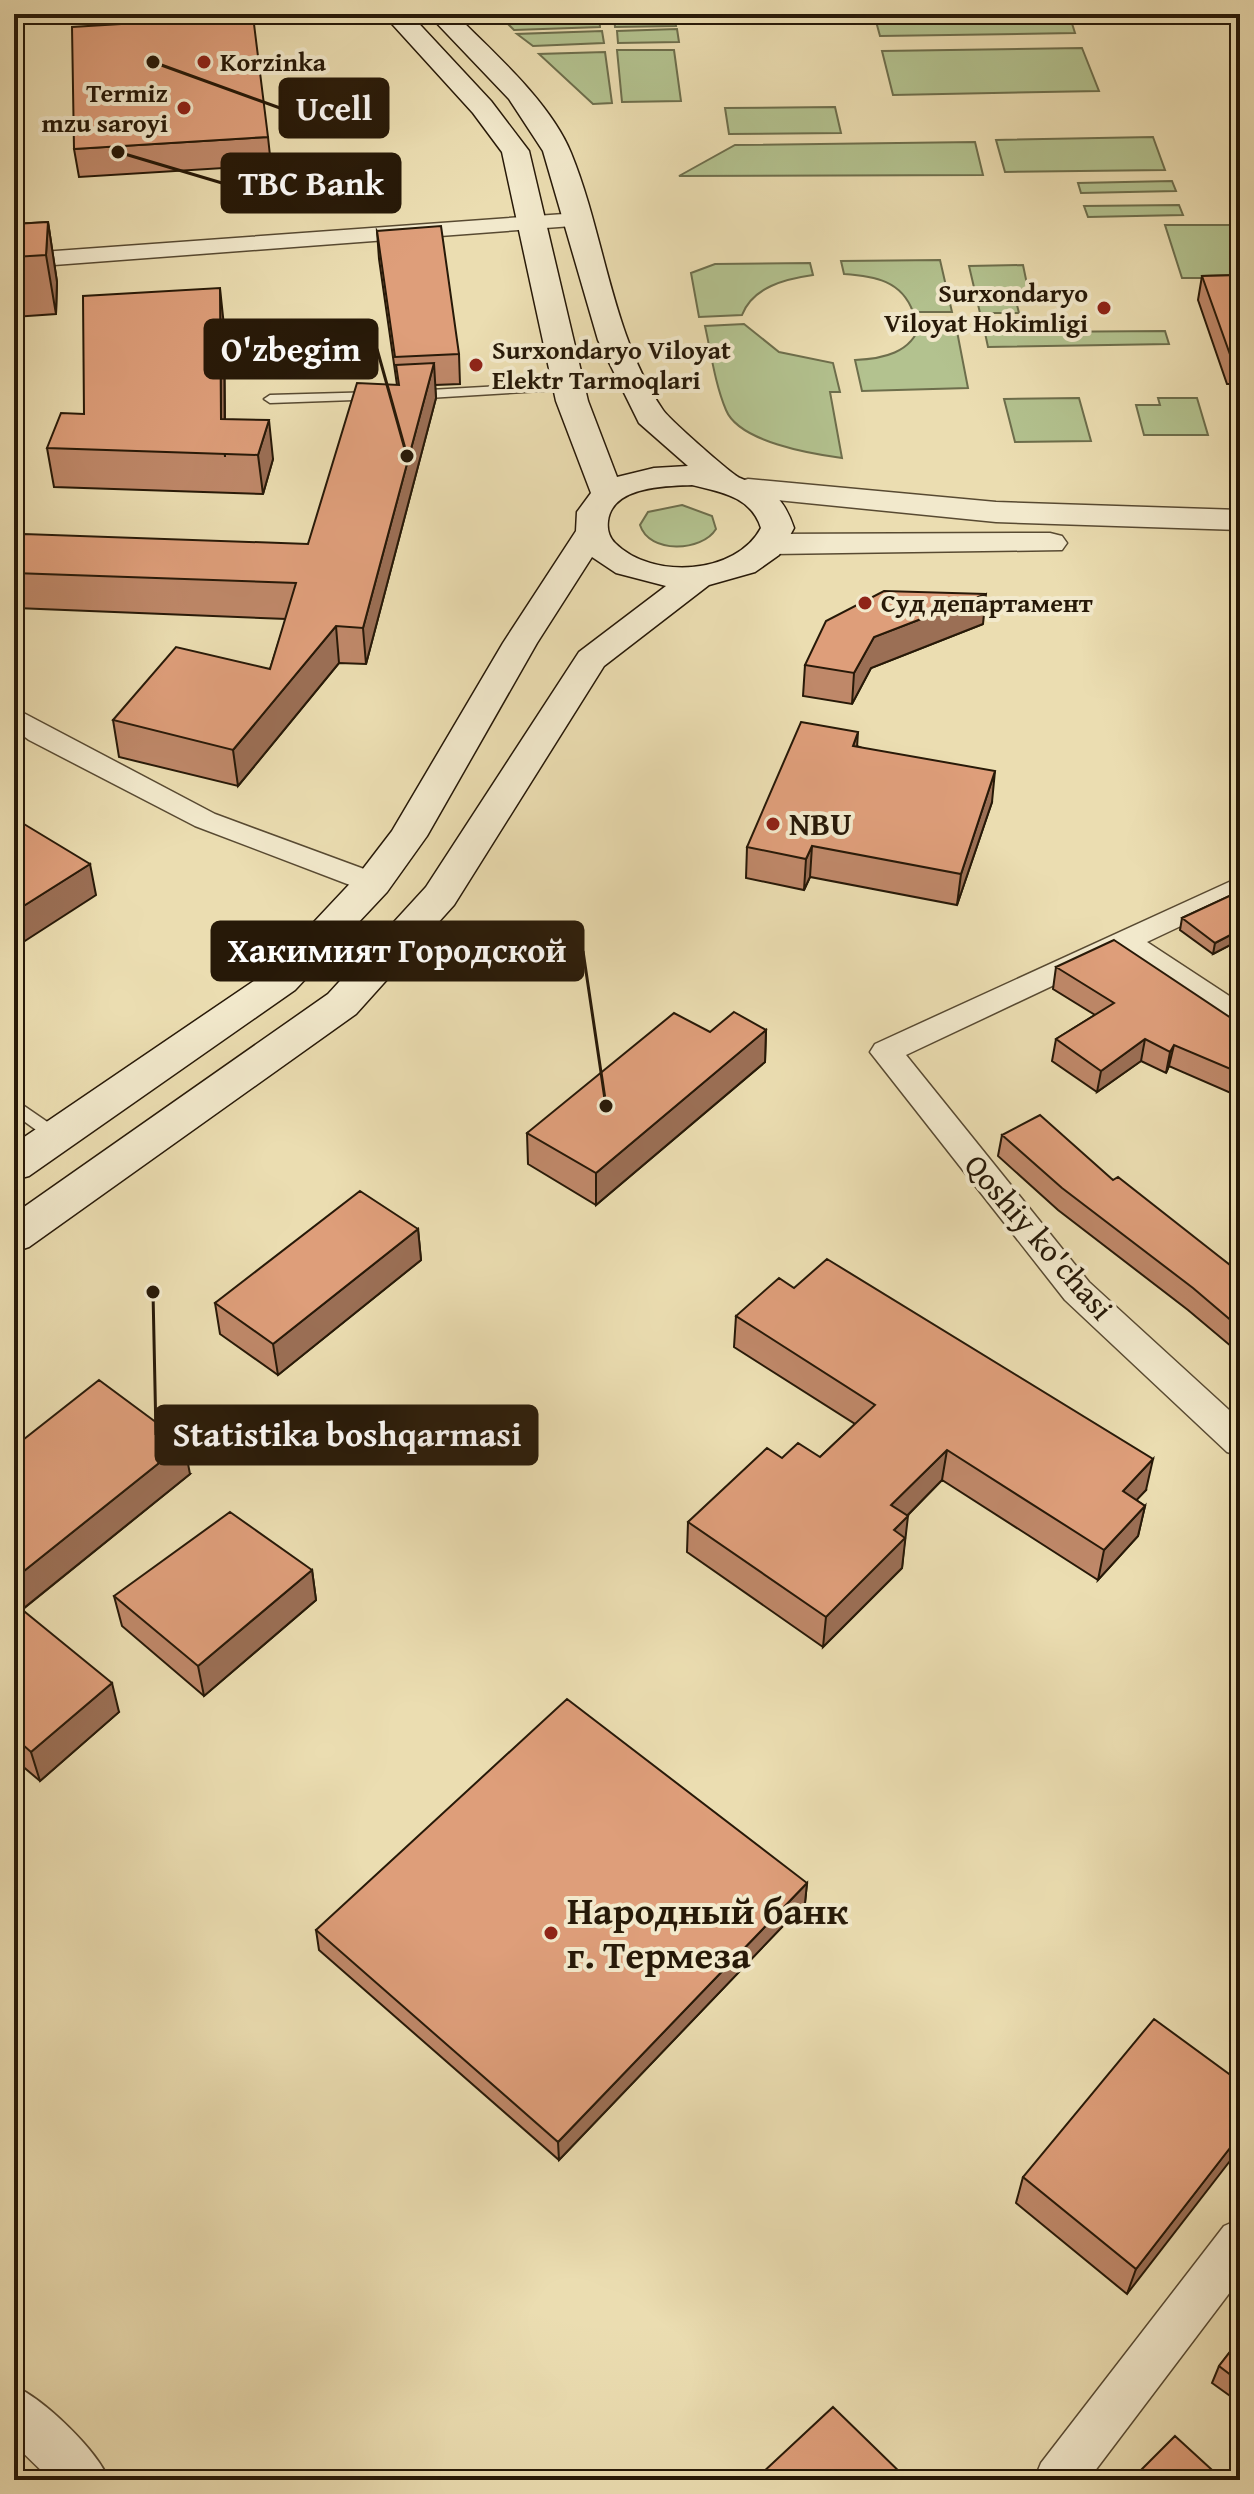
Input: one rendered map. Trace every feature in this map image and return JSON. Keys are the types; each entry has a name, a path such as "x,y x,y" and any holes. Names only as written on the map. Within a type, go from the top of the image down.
{"main road":[{"path":"396,14 482,107 515,151 534,222 569,386 608,495"},
{"path":"441,14 519,94 557,151 613,340 650,416 735,484 765,501 775,515 778,530 772,544 756,560 731,571 699,577 669,577 616,561 599,548 591,532 590,519 608,495 631,483 660,476 692,475 735,484 996,512 1240,520"},
{"path":"14,1165 281,981 373,883 408,836 520,643 591,532"},
{"path":"772,544 1021,542 1240,548"},
{"path":"14,1236 342,1004 440,896 591,659 699,577"}],"street":[{"path":"14,261 578,220"},
{"path":"14,716 39,734 205,820 373,883"},
{"path":"1124,940 1240,886"},
{"path":"1124,940 1218,1005 1240,1015"},
{"name":"Qoshiy ko'chasi","path":"1124,940 886,1052 1077,1291 1240,1442"},
{"path":"1058,2480 1240,2242"},
{"path":"14,2410 85,2480"}],"lane":[{"path":"403,395 569,386"},
{"path":"270,399 388,396"},
{"path":"14,1105 56,1136"}],"green space":[{"path":"498,14 599,14 600,27 514,30"},
{"path":"614,14 674,14 676,26 615,27"},
{"path":"874,14 1069,14 1075,33 880,36"},
{"path":"677,29 679,42 618,43 617,31"},
{"path":"602,31 604,43 533,46 517,34"},
{"path":"1082,48 1099,91 893,95 882,51"},
{"path":"617,50 674,50 681,101 622,102"},
{"path":"605,52 612,103 593,104 539,54"},
{"path":"835,107 841,133 729,134 725,108"},
{"path":"1153,137 1165,170 1005,172 996,140"},
{"path":"975,142 983,175 679,176 735,145"},
{"path":"1172,181 1176,191 1081,193 1078,183"},
{"path":"1179,205 1183,215 1088,217 1084,206"},
{"path":"1165,225 1240,225 1240,278 1182,278"},
{"path":"940,260 952,312 913,312 895,287 866,276 844,274 841,261"},
{"path":"810,263 813,275 781,282 762,291 747,305 742,315 699,317 691,273 715,264"},
{"path":"1023,265 1028,289 1013,289 1019,313 980,313 969,266"},
{"path":"982,319 1022,319 1026,332 1165,331 1169,344 988,347"},
{"path":"955,321 968,388 862,391 855,360 885,356 903,348 916,334 920,324"},
{"path":"744,324 779,352 833,363 840,392 830,392 842,458 778,444 745,430 733,421 719,390 705,326"},
{"path":"1079,398 1091,441 1015,442 1004,399"},
{"path":"1158,398 1197,398 1208,435 1144,435 1136,405 1160,405"},
{"path":"682,505 712,516 716,529 709,537 676,546 664,545 645,534 640,525 648,512"}],"building":[{"path":"253,16 268,137 74,149 72,27"},
{"path":"48,222 46,255 14,257 14,224"},
{"path":"441,226 459,354 395,357 377,231"},
{"path":"1240,275 1240,360 1232,360 1202,276"},
{"path":"220,288 221,419 269,420 258,455 47,448 61,413 84,414 83,296"},
{"path":"434,363 363,628 336,626 233,750 113,720 176,647 270,669 296,583 14,573 14,559 24,534 308,544 357,383 399,385 396,365"},
{"path":"884,591 986,594 874,637 854,673 805,665 826,621"},
{"path":"801,722 858,732 853,746 995,771 961,874 812,846 806,859 747,847"},
{"path":"14,818 90,864 14,912"},
{"path":"1240,891 1240,930 1215,943 1182,918"},
{"path":"1114,940 1240,1024 1240,1073 1174,1045 1170,1052 1145,1039 1101,1071 1056,1039 1114,1003 1056,967"},
{"path":"734,1012 766,1030 596,1173 527,1133 674,1013 710,1032"},
{"path":"1040,1115 1113,1180 1118,1177 1230,1265 1240,1258 1240,1328 1062,1188 1002,1135"},
{"path":"360,1191 418,1229 273,1344 215,1303"},
{"path":"827,1259 1153,1459 1123,1491 1145,1506 1104,1550 947,1450 891,1505 908,1516 894,1530 905,1538 826,1617 688,1522 767,1448 782,1458 798,1443 820,1457 875,1405 736,1316 779,1278 794,1288"},
{"path":"99,1380 184,1443 14,1579 14,1447"},
{"path":"230,1512 312,1570 198,1666 114,1596"},
{"path":"14,1603 112,1683 31,1752 14,1737"},
{"path":"567,1699 807,1883 558,2142 316,1930"},
{"path":"1154,2019 1240,2082 1240,2135 1136,2269 1023,2177"},
{"path":"1240,2339 1240,2382 1219,2366"},
{"path":"833,2407 908,2480 765,2480 760,2475"},
{"path":"1175,2436 1223,2480 1131,2480"}],"place":[{"name":"Ucell","path":"153,62"},
{"name":"Korzinka","path":"204,62"},
{"name":"Termiz mzu saroyi","path":"184,108"},
{"name":"TBC Bank","path":"118,152"},
{"name":"Surxondaryo Viloyat Hokimligi","path":"1104,308"},
{"name":"Surxondaryo Viloyat Elektr Tarmoqlari","path":"476,365"},
{"name":"O'zbegim","path":"407,456"},
{"name":"Суд департамент","path":"865,603"},
{"name":"NBU","path":"773,824"},
{"name":"Хакимият Городской","path":"606,1106"},
{"name":"Statistika boshqarmasi","path":"153,1292"},
{"name":"Народный банк г. Термеза","path":"551,1933"}]}
